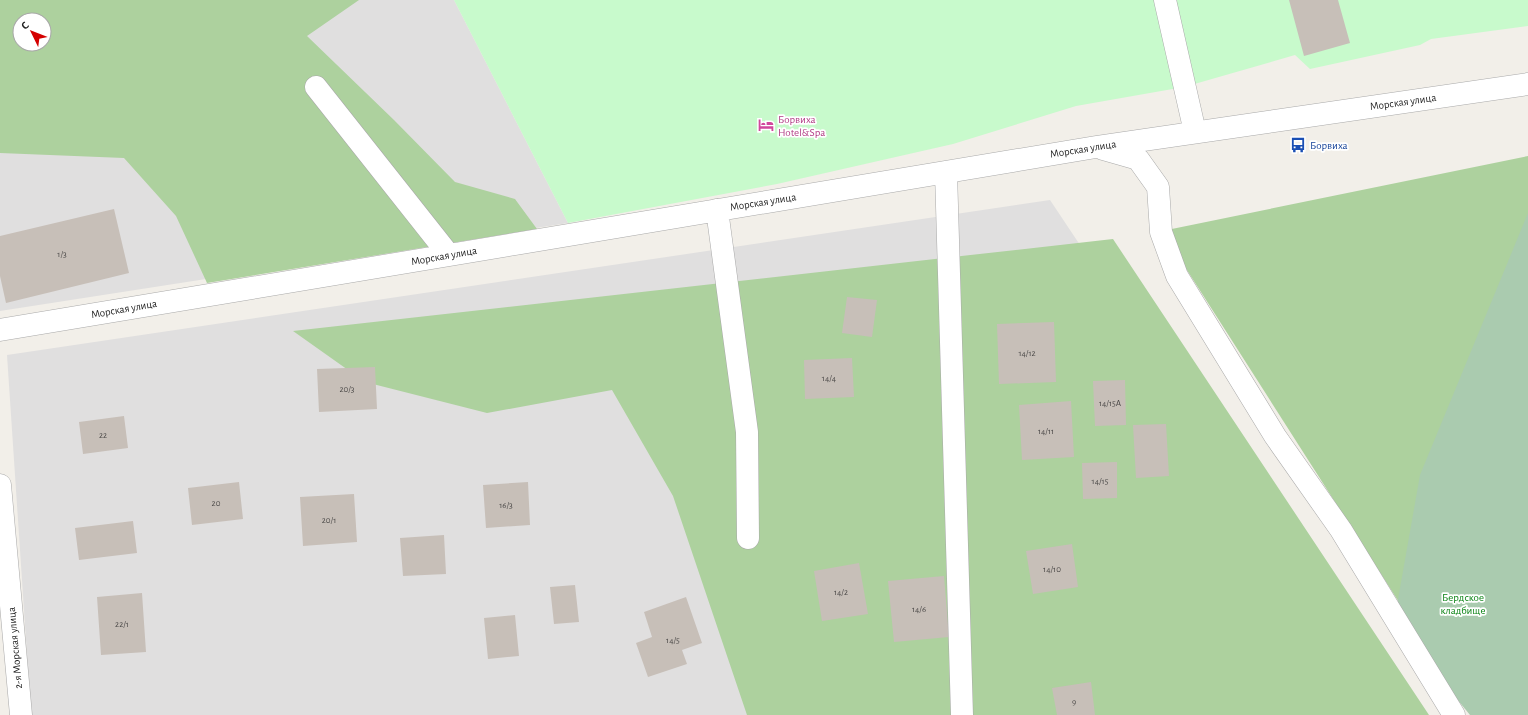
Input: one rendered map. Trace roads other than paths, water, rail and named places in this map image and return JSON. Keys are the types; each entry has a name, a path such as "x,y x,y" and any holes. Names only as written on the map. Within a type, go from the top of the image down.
{"street":[{"path":"1165,0 1196,132"},
{"name":"Морская улица","path":"0,330 1096,147 1528,84"},
{"path":"316,87 449,255"},
{"path":"1096,147 1138,159 1158,187 1162,232 1177,276 1274,436 1341,530 1454,715"},
{"path":"946,172 962,715"},
{"path":"717,210 747,432 748,538"},
{"name":"2-я Морская улица","path":"0,485 21,715"}],"place":[{"name":"Борвиха Hotel&Spa","path":"766,125"},
{"name":"Борвиха","path":"1298,145"}],"park label":[{"name":"Бердское кладбище","path":"1463,603"}]}
